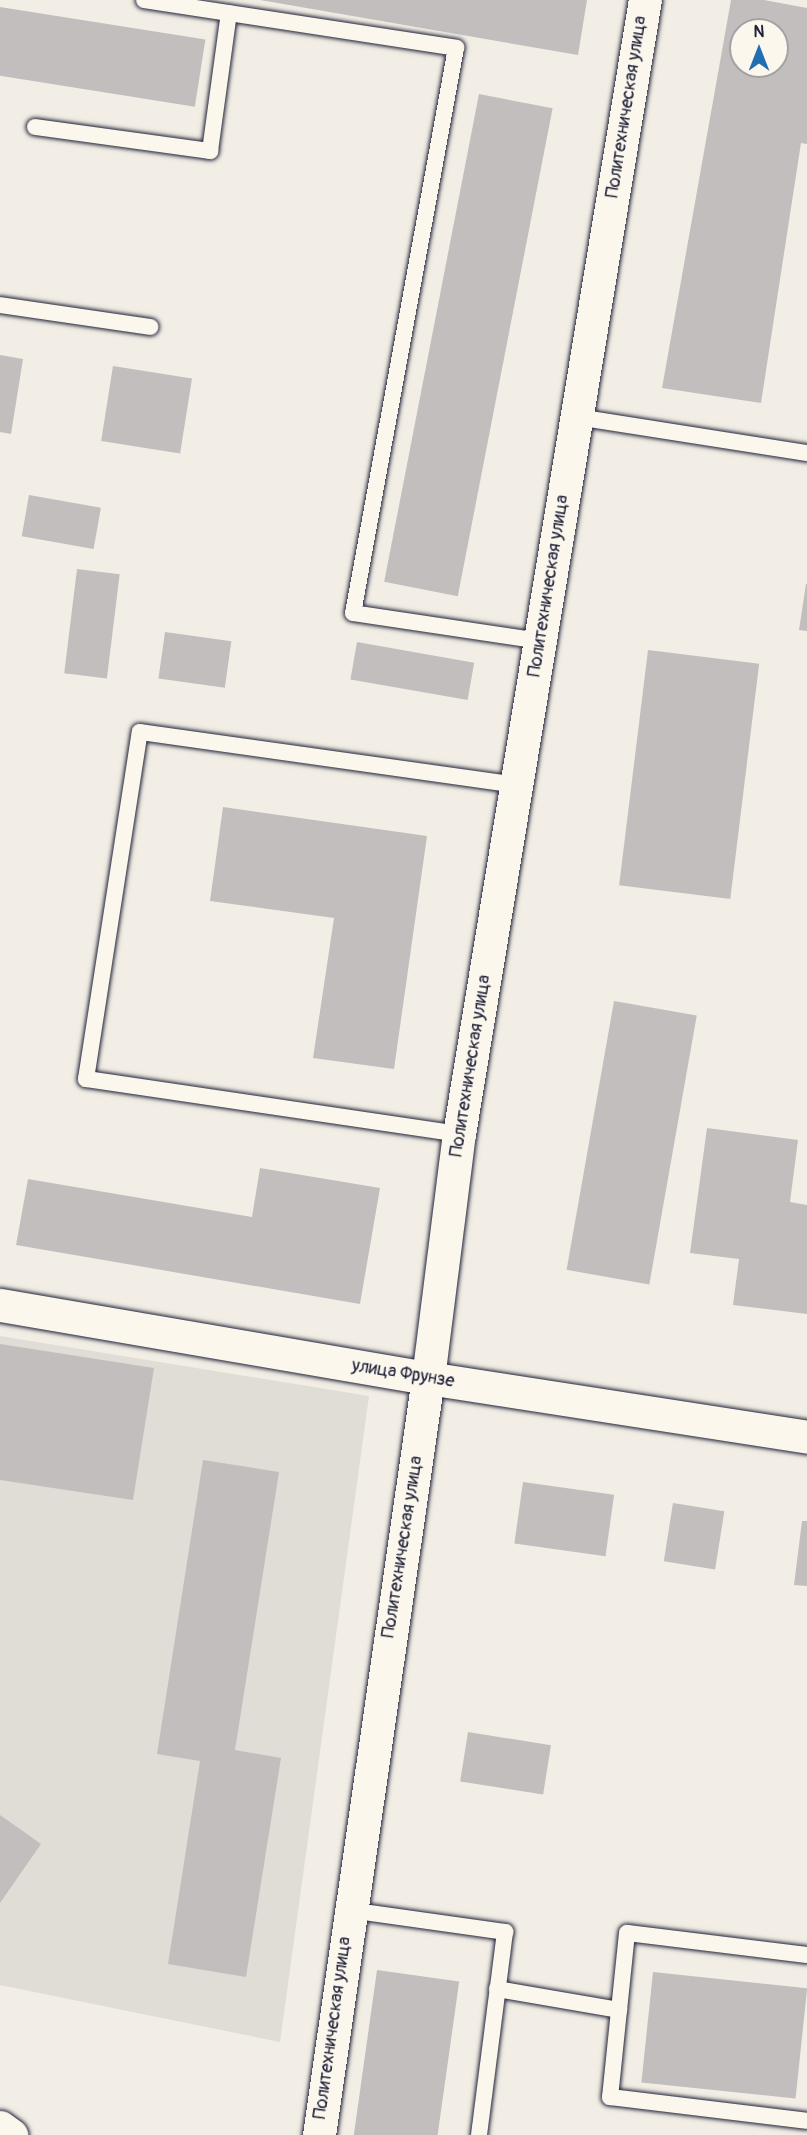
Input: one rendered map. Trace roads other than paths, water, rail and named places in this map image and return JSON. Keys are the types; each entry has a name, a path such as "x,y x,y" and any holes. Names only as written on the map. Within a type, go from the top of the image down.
{"street":[{"name":"Политехническая улица","path":"319,2135 349,1910 428,1378 459,1134 645,0"},
{"name":"улица Фрунзе","path":"0,1305 428,1378 807,1437"},
{"path":"0,2127 11,2135"}],"lane":[{"path":"144,0 456,48 353,613 540,641"},
{"path":"35,127 210,151 229,13"},
{"path":"0,305 150,327"},
{"path":"577,417 807,453"},
{"path":"459,1134 86,1079 140,732 516,785"},
{"path":"349,1910 505,1932 479,2135"},
{"path":"807,1955 627,1933 610,2097 807,2121"},
{"path":"497,1989 619,2010"}]}
